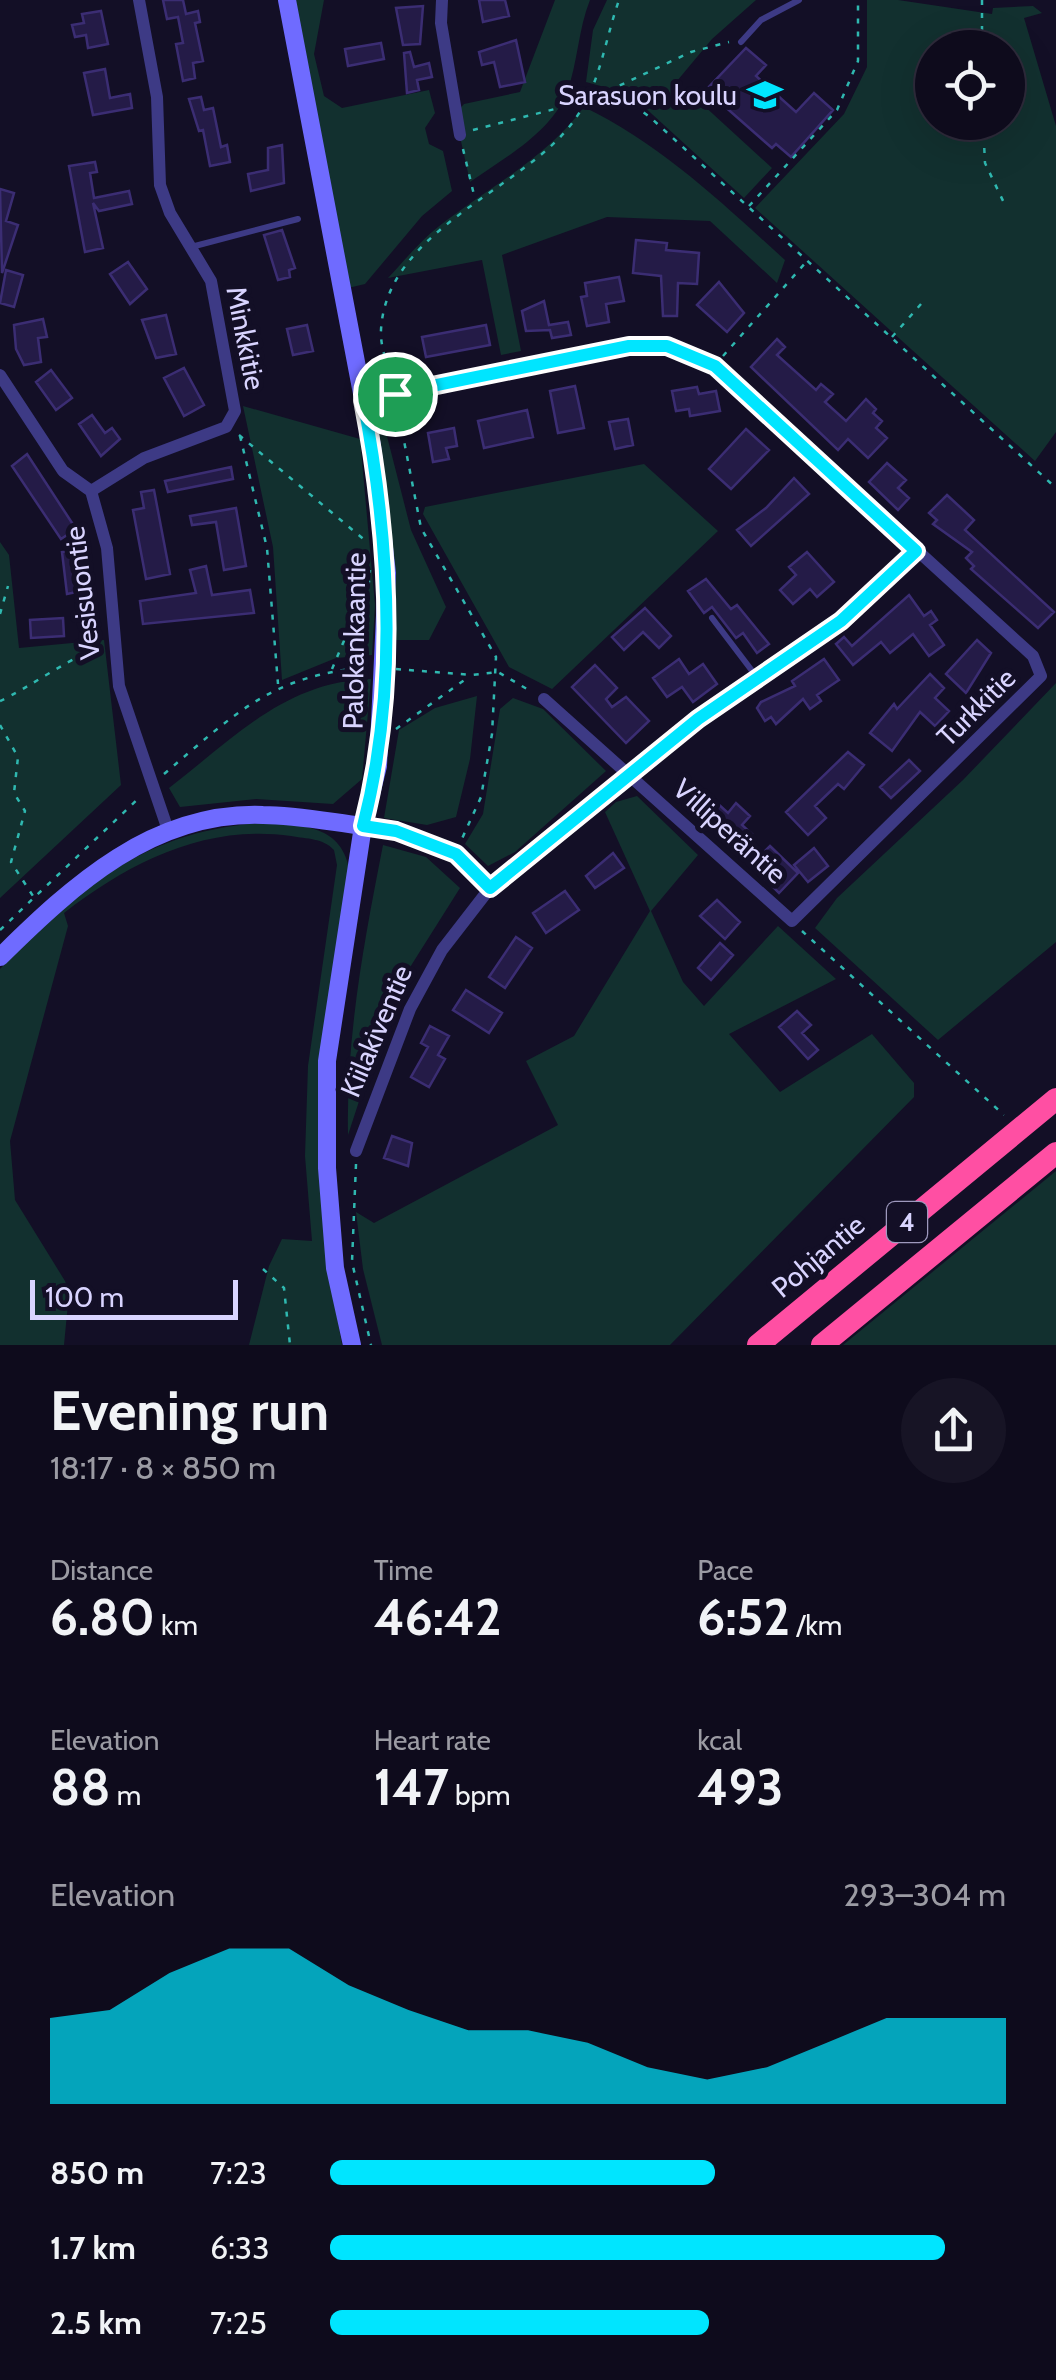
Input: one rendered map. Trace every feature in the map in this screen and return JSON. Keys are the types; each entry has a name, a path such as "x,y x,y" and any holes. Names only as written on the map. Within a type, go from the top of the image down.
{"highway":[{"name":"Pohjantie","path":"758,1345 1056,1098"},
{"name":"4","path":"822,1345 1056,1153"}],"main road":[{"name":"Palokankaantie","path":"287,0 363,400 387,572 378,766 363,826 327,1061 327,1168 335,1268 352,1345"},
{"path":"0,957 57,900 111,858 168,830 261,814 363,826"}],"street":[{"name":"Minkkitie","path":"90,491 144,458 226,427 234,411 211,281 160,186 157,97 139,0"},
{"path":"442,0 442,23 460,134"},
{"name":"Turkkitie","path":"363,400 629,346 667,346 715,366 1033,656 1041,676 792,921"},
{"name":"Vesisuontie","path":"0,375 63,471 90,491 108,548 112,646 118,686 168,830"},
{"name":"Kiilakiventie","path":"356,1151 410,1010 442,950 490,888 628,776 757,678 841,621 916,551"},
{"name":"Villiperäntie","path":"544,699 792,921"},
{"path":"363,826 396,831 456,854 490,888"}],"lane":[{"path":"740,42 799,0"},
{"path":"190,247 298,219"},
{"path":"712,618 757,678"}],"path":[{"path":"456,854 481,797 498,672 496,656 420,528 380,334 385,302 397,280 439,231 476,200 528,166 564,133 595,90 619,0"},
{"path":"748,207 838,110 858,61 858,0"},
{"path":"982,0 982,30"},
{"path":"604,92 752,30"},
{"path":"595,90 628,100 651,118 1056,488"},
{"path":"476,200 460,134 588,100"},
{"path":"984,140 985,164 1005,205"},
{"path":"715,366 808,260"},
{"path":"890,338 921,304"},
{"path":"234,411 268,548 278,686"},
{"path":"240,436 366,540 368,551"},
{"path":"1051,483 1056,477"},
{"path":"331,670 369,582 370,562"},
{"path":"0,614 8,586"},
{"path":"0,701 46,679 89,650 112,646"},
{"path":"0,930 223,724 278,686 331,670 370,667"},
{"path":"395,669 472,675 498,672 544,699"},
{"path":"394,735 398,724 472,675"},
{"path":"0,725 18,757 14,793 25,811 11,862 34,898"},
{"path":"792,921 862,990 1004,1115"},
{"path":"356,1151 352,1262 372,1345"},
{"path":"262,1269 284,1288 290,1345"}],"green space":[{"path":"291,0 324,0 314,54 324,96 342,108 429,90 435,113 425,128 429,144 443,151 452,191 422,216 365,284 348,288"},
{"path":"555,0 590,0 574,69 560,107 538,132 470,182 455,114 464,104 520,92"},
{"path":"607,0 756,0 712,39 677,81 772,168 744,198 630,94 586,82 593,30"},
{"path":"867,0 898,0 992,14 993,8 1033,6 1042,13 1024,18 1056,126 1056,432 1035,461 755,208 844,114 867,67"},
{"path":"584,107 665,157 785,260 777,283 710,221 607,217 502,255 521,351 501,355 482,260 388,278 431,233 534,158"},
{"path":"243,406 360,439 375,605 372,655 336,658 282,680 273,547"},
{"path":"380,409 411,530 446,607 429,640 390,640 373,415"},
{"path":"644,464 718,531 552,689 509,667 423,514 425,507"},
{"path":"0,542 9,555 19,648 104,640 121,785 0,898"},
{"path":"371,679 362,779 333,804 256,799 180,807 169,788 262,716 313,690"},
{"path":"1056,683 1056,942 938,1040 815,928 837,898 963,780"},
{"path":"477,696 470,759 456,817 427,825 384,818 399,730 435,708"},
{"path":"513,698 543,709 606,771 515,852 488,866 465,844 483,814 500,709"},
{"path":"637,796 698,855 651,911 683,982 704,1006 778,926 836,979 729,1034 780,1092 872,1034 914,1083 914,1097 670,1345 382,1345 363,1269 356,1212 374,1223 558,1125 526,1061 574,1036 650,911 605,812 616,802"},
{"path":"260,823 302,826 327,835 337,842 349,868 320,1059 328,1266 342,1345 249,1345 269,1266 282,1239 312,1241 305,1156 308,1066 337,865 334,850 320,841 259,834 229,836 170,851 115,878 64,913 68,926 10,1141 15,1200 69,1293 64,1345 0,1345 0,969 58,914 115,869 180,838"},
{"path":"383,845 426,857 460,888 395,991 348,1135 353,1025"},
{"path":"1056,1171 1056,1345 843,1345"}],"building":[{"path":"163,0 183,0 186,14 198,11 200,22 195,23 203,61 193,63 195,78 183,81 176,44 183,43 178,17 167,19"},
{"path":"479,0 505,0 509,16 483,22"},
{"path":"423,6 420,44 403,45 396,8"},
{"path":"101,11 108,44 88,48 86,35 75,37 72,25 84,23 82,14"},
{"path":"516,40 525,82 500,87 494,62 482,65 479,52"},
{"path":"381,43 384,59 348,66 345,49"},
{"path":"746,48 766,65 756,76 796,112 814,93 833,110 791,157 776,144 772,148 706,90"},
{"path":"410,52 414,67 429,63 432,77 417,80 419,90 407,93 404,53"},
{"path":"105,69 110,98 130,94 132,108 93,115 84,73"},
{"path":"201,97 204,110 213,108 221,147 227,145 230,162 210,166 203,130 199,131 189,99"},
{"path":"282,145 284,183 251,191 248,174 268,170 268,148"},
{"path":"95,162 97,172 90,173 94,198 129,191 132,204 99,211 93,203 103,248 85,252 69,166"},
{"path":"0,189 14,193 6,221 18,225 2,273"},
{"path":"282,230 295,268 289,270 290,277 278,280 264,235"},
{"path":"636,240 667,243 666,250 699,253 697,284 678,283 677,316 663,316 661,276 633,273"},
{"path":"128,262 147,289 130,304 110,274"},
{"path":"6,270 23,275 14,307 0,303"},
{"path":"619,277 624,301 606,304 609,322 587,326 581,297 587,296 585,283"},
{"path":"719,282 744,313 727,332 697,305"},
{"path":"544,301 549,325 568,322 571,335 552,338 550,330 526,331 522,311"},
{"path":"166,315 176,354 156,358 142,320"},
{"path":"43,319 47,337 38,338 41,362 24,365 16,349 14,325"},
{"path":"307,325 313,351 293,355 287,329"},
{"path":"486,325 490,345 426,357 422,337"},
{"path":"777,339 785,347 777,355 816,390 821,384 833,394 825,402 846,421 866,399 876,409 873,413 882,421 876,428 887,438 868,458 848,439 838,450 751,367"},
{"path":"184,368 204,405 184,416 164,378"},
{"path":"51,370 72,398 56,410 36,382"},
{"path":"575,386 584,428 558,433 550,391"},
{"path":"697,387 699,394 716,391 720,411 690,416 689,409 676,411 672,391"},
{"path":"527,410 533,437 484,448 478,421"},
{"path":"92,415 105,433 112,428 120,439 101,456 79,424"},
{"path":"628,419 633,445 615,449 609,422"},
{"path":"454,428 457,446 446,448 449,459 433,462 428,433"},
{"path":"746,429 769,450 731,489 709,469"},
{"path":"27,454 76,529 61,539 12,466"},
{"path":"887,463 906,480 898,488 909,498 898,510 869,482"},
{"path":"231,467 233,479 168,492 165,481"},
{"path":"794,478 809,494 751,546 737,530 766,508"},
{"path":"154,490 170,574 146,579 133,510 144,508 141,492"},
{"path":"947,495 974,520 965,530 1054,612 1038,628 971,569 974,566 966,558 972,552 933,524 937,520 929,513"},
{"path":"236,508 246,566 224,570 216,522 192,525 190,516"},
{"path":"83,550 86,590 67,594 62,552"},
{"path":"807,552 834,582 817,597 810,589 793,604 780,590 796,575 789,567"},
{"path":"206,566 212,595 250,590 254,613 143,624 140,601 196,593 190,570"},
{"path":"706,579 731,609 737,605 769,644 757,653 743,633 736,638 712,607 704,613 688,591"},
{"path":"909,595 924,616 931,611 937,620 930,625 944,645 929,656 913,634 890,653 881,642 853,665 836,644 844,637 852,646"},
{"path":"645,608 671,636 659,648 643,632 624,650 612,637"},
{"path":"63,618 64,636 31,638 30,620"},
{"path":"977,640 991,653 966,693 946,674"},
{"path":"679,659 689,674 703,664 717,684 693,702 682,687 667,697 653,678"},
{"path":"824,659 839,680 817,695 821,701 810,709 803,699 776,724 771,717 765,721 757,708 761,702 795,686 792,681"},
{"path":"595,665 617,688 606,699 612,707 626,697 649,721 626,743 572,687"},
{"path":"930,674 944,688 935,698 949,711 935,726 920,712 892,751 870,733 894,704 897,709"},
{"path":"848,752 864,765 844,789 838,784 815,806 826,818 808,835 786,812"},
{"path":"909,760 920,771 891,798 880,787"},
{"path":"716,802 728,813 736,803 750,816 742,825 752,834 739,848 712,828 715,825 704,815"},
{"path":"770,846 798,873 779,893 751,865"},
{"path":"814,848 828,866 808,882 794,865"},
{"path":"613,853 624,868 595,888 586,876"},
{"path":"565,891 579,910 546,933 533,913"},
{"path":"717,900 740,922 725,939 700,916"},
{"path":"516,937 532,948 505,988 489,977"},
{"path":"720,943 733,955 711,980 698,968"},
{"path":"466,990 502,1013 489,1033 453,1010"},
{"path":"797,1011 811,1025 802,1033 818,1050 808,1059 779,1027"},
{"path":"430,1026 449,1036 438,1055 445,1059 429,1087 411,1077 428,1047 421,1043"},
{"path":"392,1136 412,1143 408,1166 384,1158"}],"place":[{"name":"Sarasuon koulu","path":"765,95"}],"route":[{"path":"629,346 667,346 715,366 916,551 841,621 698,719 490,888 456,854 396,831 363,826 378,766 384,703 387,572 363,400 395,394 629,346"}]}
